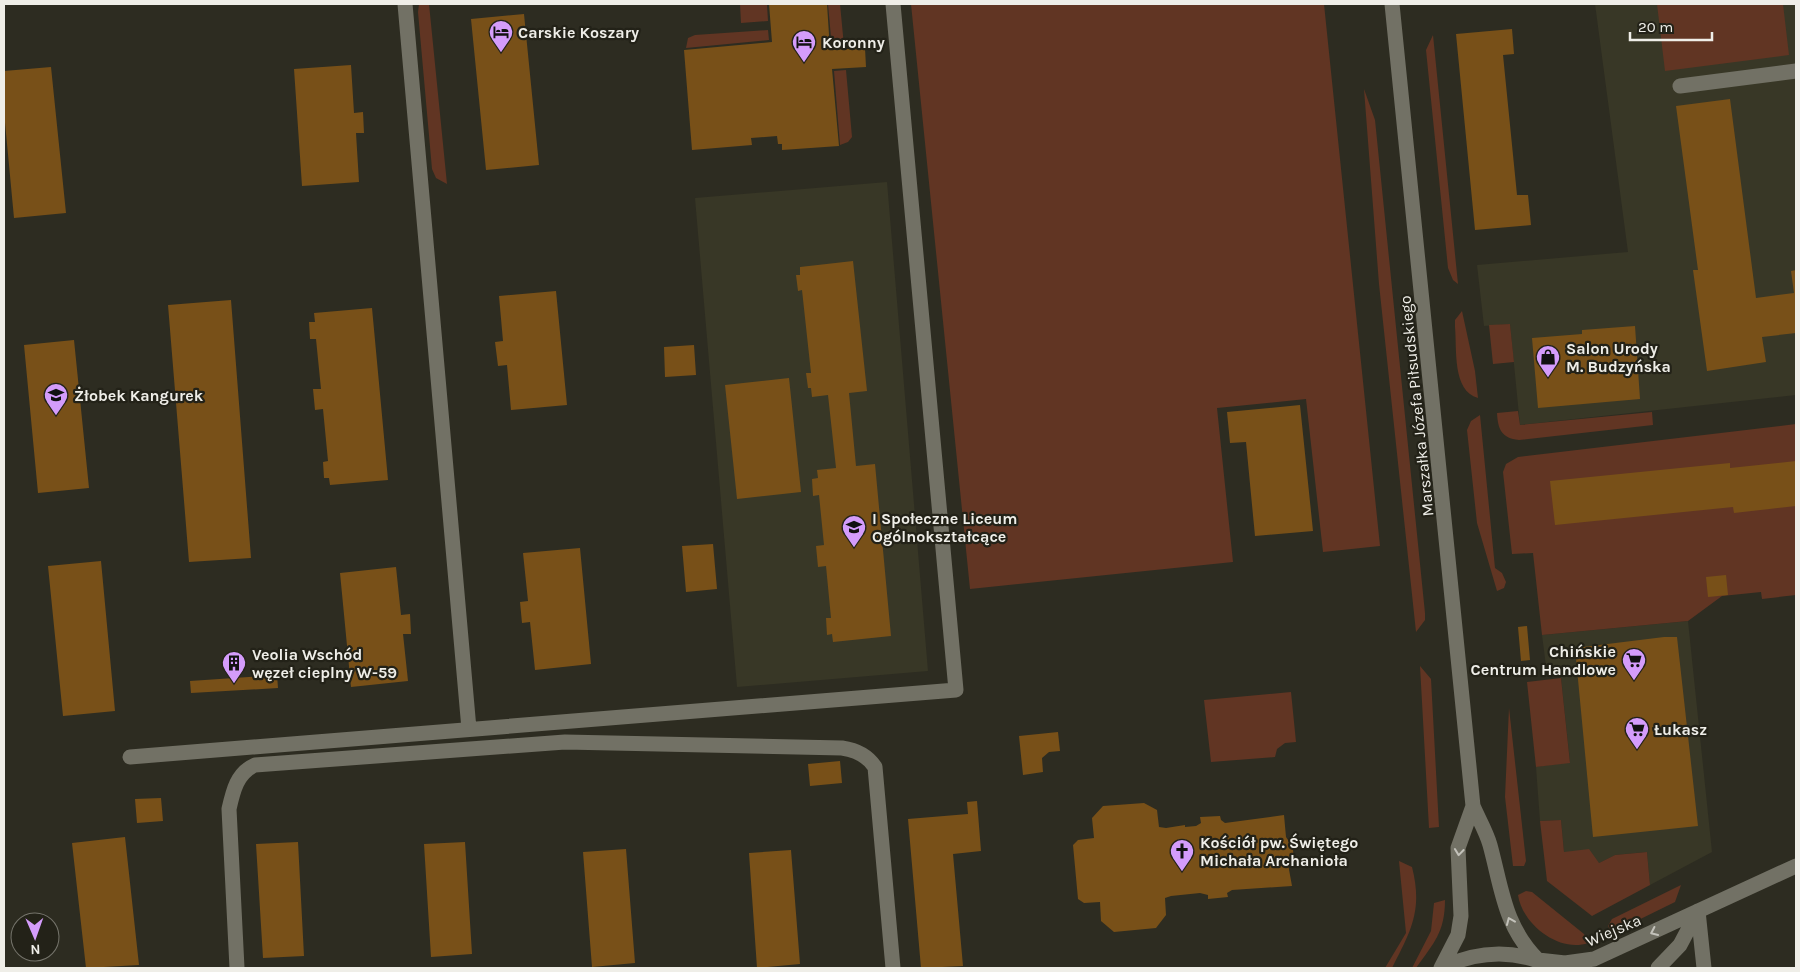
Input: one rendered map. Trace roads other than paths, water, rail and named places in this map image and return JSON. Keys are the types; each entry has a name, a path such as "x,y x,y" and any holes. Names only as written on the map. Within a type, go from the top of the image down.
{"street":[{"path":"404,4 469,729"},
{"path":"130,757 956,690 893,4"},
{"name":"Marszałka Józefa Piłsudskiego","path":"1392,4 1473,806 1489,842 1510,920 1520,941 1542,964"},
{"path":"1680,86 1796,71"},
{"path":"236,968 229,809 236,785 247,768 255,765 565,742 842,748 853,750 870,759 875,767 893,968"},
{"name":"Marszałka Józefa Piłsudskiego","path":"1441,968 1458,934 1461,916 1458,848 1473,806"},
{"name":"Wiejska","path":"1441,968 1470,957 1542,964 1565,964 1594,959 1796,866"},
{"path":"1658,968 1671,958 1698,911"},
{"path":"1698,911 1704,968"}],"place":[{"name":"Carskie Koszary","path":"501,53"},
{"name":"Koronny","path":"804,63"},
{"name":"Salon Urody M. Budzyńska","path":"1548,378"},
{"name":"Żłobek Kangurek","path":"56,416"},
{"name":"I Społeczne Liceum Ogólnokształcące","path":"854,548"},
{"name":"Chińskie Centrum Handlowe","path":"1634,681"},
{"name":"Veolia Wschód węzeł cieplny W-59","path":"234,684"},
{"name":"Łukasz","path":"1637,750"},
{"name":"Kościół pw. Świętego Michała Archanioła","path":"1182,872"}]}
